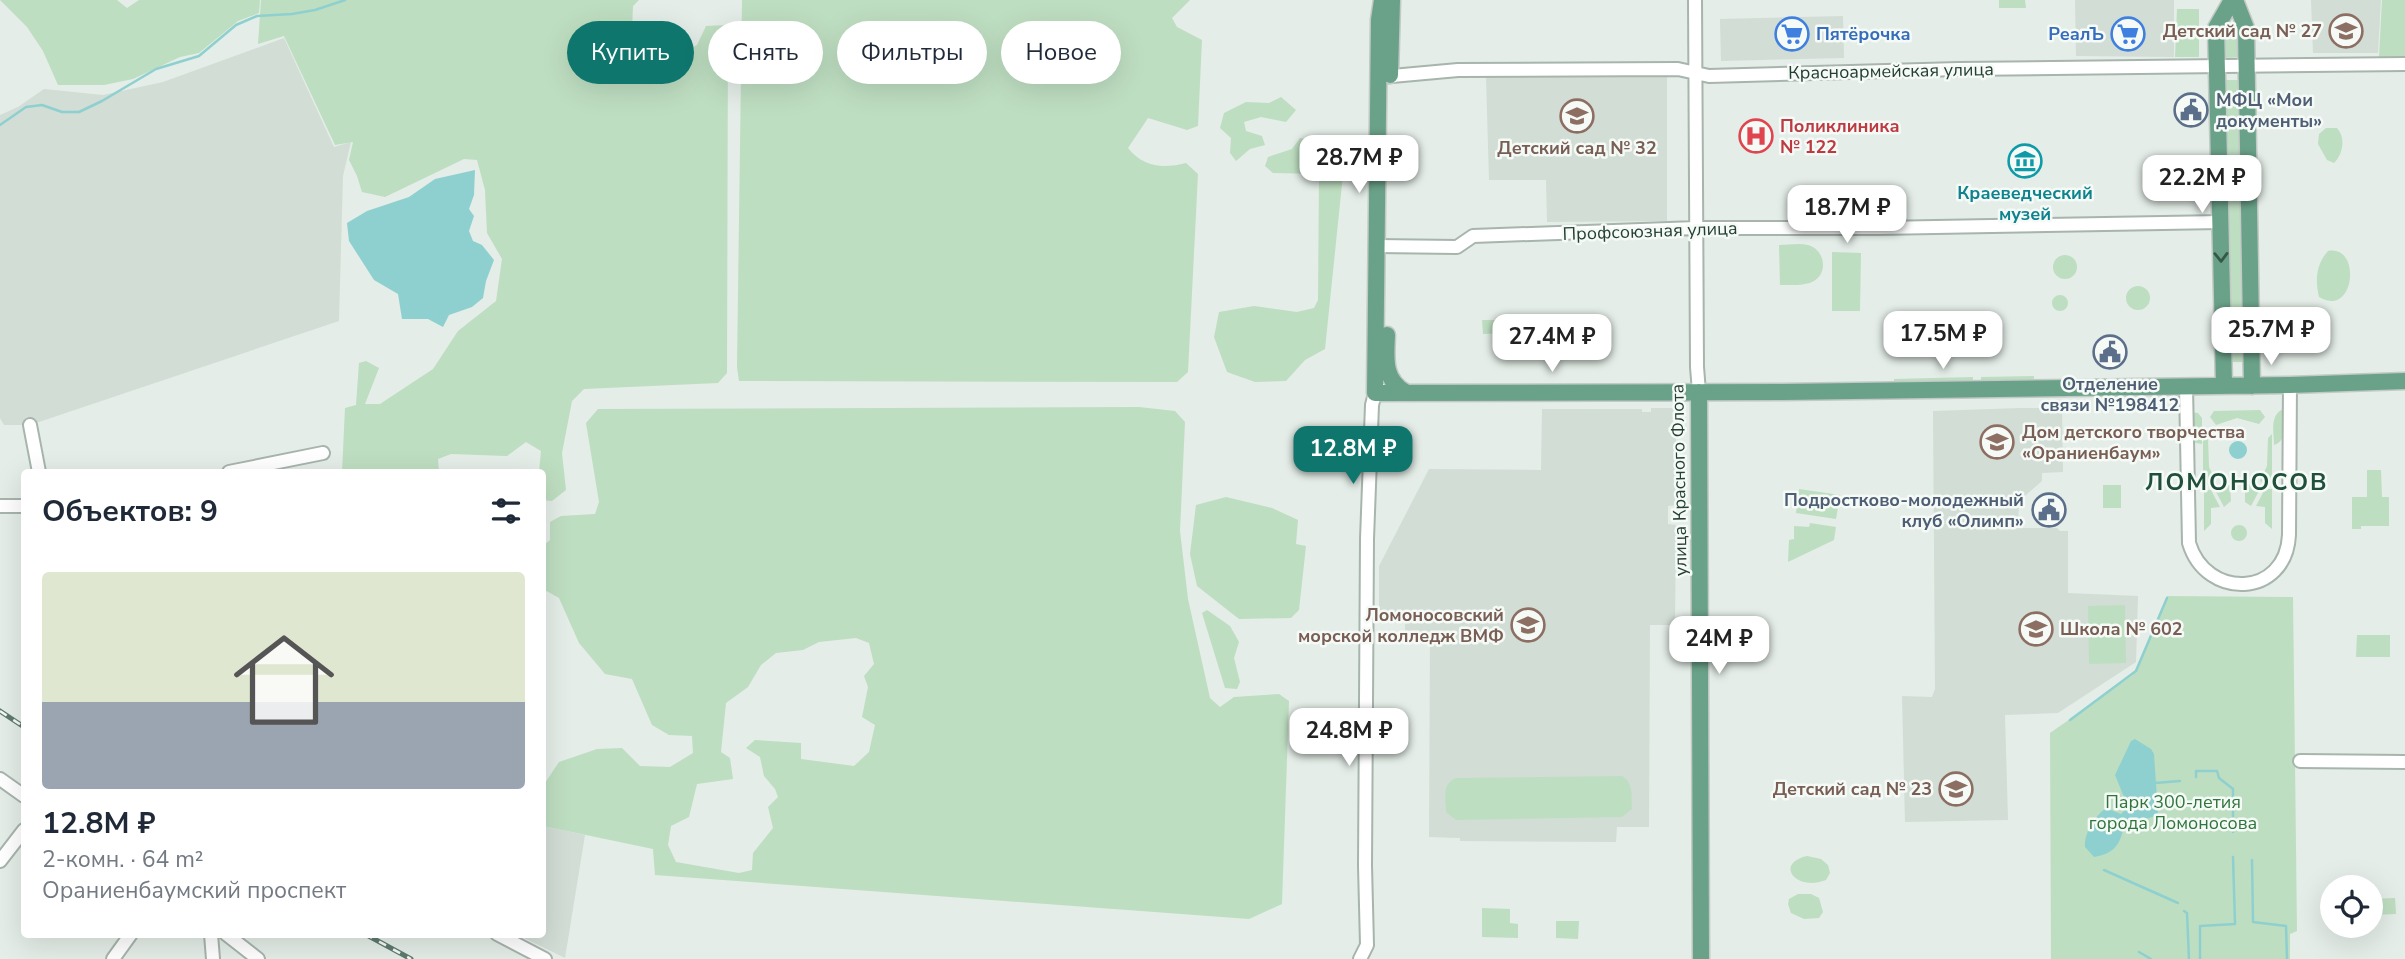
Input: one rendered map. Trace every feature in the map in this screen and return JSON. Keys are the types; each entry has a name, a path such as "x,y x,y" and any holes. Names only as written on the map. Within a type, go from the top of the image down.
{"main road":[{"path":"1382,0 1379,20 1384,77"},
{"path":"1392,0 1384,77 1382,246 1375,393 2252,386 2405,381"},
{"path":"2233,0 2246,27 2252,386"},
{"path":"2224,386 2216,28 2233,0"},
{"path":"2216,28 2222,22 2233,18 2243,21 2246,27"},
{"path":"1382,246 1386,365 1392,380 1405,392"},
{"name":"улица Красного Флота","path":"1699,392 1701,959"}],"street":[{"name":"улица Красного Флота","path":"1695,0 1699,392"},
{"name":"Красноармейская улица","path":"1384,77 1458,70 1678,69 1709,76 1924,70 2405,64"},
{"name":"Профсоюзная улица","path":"1382,246 1457,247 1474,236 1696,228 2221,222"},
{"path":"1360,959 1367,945 1367,539 1372,405 1375,393 1392,380"},
{"path":"2186,386 2189,543 2196,561 2207,573 2228,584 2239,584 2252,583 2267,577 2282,562 2287,551 2290,385"},
{"path":"30,425 37,469"},
{"path":"244,469 323,453"},
{"path":"0,506 21,506"},
{"path":"2300,761 2405,762"},
{"path":"0,779 21,794"},
{"path":"0,861 21,834"},
{"path":"113,959 128,938"},
{"path":"211,938 213,959"},
{"path":"231,938 258,959"},
{"path":"505,938 545,959"}],"shaded area":[{"path":"2075,0 2174,0 2174,57 2076,56"},
{"name":"Детский сад № 27","path":"2311,0 2381,0 2378,53 2313,53"},
{"path":"1843,16 1844,58 1721,61 1720,19"},
{"path":"284,38 334,147 351,142 343,176 339,321 30,425 4,425 0,418 0,115 18,107 44,89 103,95 163,82"},
{"name":"Детский сад № 32","path":"1667,76 1667,221 1547,222 1546,180 1489,180 1486,77"},
{"name":"Ломоносовский морской колледж ВМФ","path":"1651,408 1676,408 1676,505 1668,506 1668,524 1676,525 1675,625 1650,625 1649,827 1617,827 1616,842 1460,841 1460,838 1429,837 1430,637 1405,636 1405,616 1379,615 1379,566 1429,469 1541,470 1542,409 1642,409 1642,412 1651,412"},
{"path":"2062,408 2063,472 2042,473 2042,481 2019,501 2018,528 2057,528 2060,531 2068,531 2068,593 2138,596 2136,662 2058,713 2005,715 2008,820 1905,822 1902,696 1932,697 1935,689 1933,411"},
{"path":"546,827 585,835 565,958 524,938 546,938"}],"green space":[{"path":"0,0 117,0 127,8 139,0 260,0 259,13 238,21 199,53 180,57 133,79 104,85 58,85 43,51 27,27"},
{"path":"261,0 639,0 633,6 632,21 567,21 567,84 694,84 694,47 708,26 708,84 728,84 727,373 718,383 584,389 572,401 562,453 566,490 552,501 546,500 546,469 539,469 541,451 526,442 507,456 451,454 438,459 439,469 342,469 345,408 356,405 359,363 366,361 379,368 365,404 380,404 433,369 458,331 496,301 502,259 487,233 485,190 477,160 464,159 385,197 362,192 349,160 353,142 335,145 284,36 258,44"},
{"path":"742,0 1190,0 1172,18 1177,27 1202,40 1198,126 1187,130 1148,118 1128,148 1147,163 1169,166 1186,163 1198,174 1188,372 1177,382 739,381 741,84 823,84 823,21 742,21"},
{"path":"1999,0 2025,0 2026,8 1999,8"},
{"path":"2382,0 2405,0 2405,57 2379,57"},
{"path":"2177,9 2199,9 2199,57 2175,57"},
{"path":"2222,25 2240,25 2241,57 2223,58"},
{"path":"2223,80 2242,80 2246,362 2228,362"},
{"path":"1281,97 1296,110 1286,122 1261,117 1244,122 1246,131 1262,136 1265,145 1250,149 1236,161 1230,153 1231,138 1220,128 1224,113 1246,102 1269,103"},
{"path":"2326,128 2337,128 2342,136 2341,151 2334,163 2327,160 2318,144 2319,134"},
{"path":"1300,138 1339,146 1345,155 1325,349 1305,360 1286,381 1255,382 1227,372 1214,337 1219,312 1254,306 1297,312 1314,308 1318,300 1319,174 1273,173 1265,166 1268,157 1292,149"},
{"path":"1779,245 1808,245 1818,251 1823,261 1819,277 1806,284 1780,285"},
{"path":"2328,251 2339,252 2346,258 2350,268 2347,290 2340,298 2331,301 2319,297 2317,285 2319,267"},
{"path":"1832,252 1861,253 1860,311 1832,311"},
{"path":"2065,255 2076,262 2077,267 2070,278 2065,279 2054,272 2053,267 2060,256"},
{"path":"2138,286 2147,289 2150,298 2147,307 2138,310 2129,307 2126,298 2129,289"},
{"path":"2060,295 2068,303 2060,311 2052,303"},
{"path":"1482,320 1506,320 1506,333 1483,334"},
{"path":"2034,376 2034,381 1981,382 1981,377"},
{"path":"1973,377 1973,382 1894,383 1894,379"},
{"path":"1139,407 1175,411 1185,422 1180,531 1188,599 1210,698 1220,707 1234,697 1279,694 1289,701 1282,904 1249,919 655,875 653,849 546,827 546,782 559,762 597,749 622,748 640,766 670,767 693,753 692,736 669,735 652,725 632,679 605,674 579,643 559,598 546,591 546,543 550,540 550,522 561,516 595,514 599,502 586,423 598,409","holes":["856,638 869,643 874,664 864,676 868,687 862,717 875,725 869,752 854,766 801,759 801,743 755,740 746,748 760,757 764,776 778,797 768,807 773,828 753,853 752,870 739,873 676,862 668,845 671,826 689,817 697,784 733,779 730,758 721,752 726,703 748,687 761,665 776,653 803,650 819,642"]},
{"path":"2284,409 2283,436 2274,445 2274,419 2279,411"},
{"path":"2260,410 2265,417 2259,424 2237,418 2216,425 2210,417 2214,411"},
{"path":"2191,412 2198,413 2202,418 2202,444 2192,439"},
{"path":"2203,434 2208,438 2209,467 2216,482 2212,485 2203,485"},
{"path":"2272,434 2272,484 2264,484 2260,481 2267,466 2268,438"},
{"path":"2367,470 2381,470 2382,497 2389,497 2389,526 2361,526 2361,529 2352,529 2352,497 2367,497"},
{"path":"2255,484 2260,489 2251,506 2245,502 2245,485"},
{"path":"2103,485 2121,485 2121,508 2103,508"},
{"path":"2220,485 2230,485 2231,501 2224,507 2215,490"},
{"path":"1799,489 1840,495 1836,519 1796,513"},
{"path":"2265,489 2272,489 2272,529 2265,523 2265,507 2256,506"},
{"path":"2204,490 2211,490 2220,507 2211,508 2211,524 2204,531"},
{"path":"1226,497 1272,508 1298,520 1296,544 1306,546 1299,610 1291,618 1239,619 1197,586 1190,554 1196,505"},
{"path":"1810,523 1836,527 1834,540 1788,562 1789,540 1794,539 1794,526 1809,527"},
{"path":"2236,525 2242,525 2247,533 2245,539 2236,541 2231,536 2231,530"},
{"name":"Парк 300-летия города Ломоносова","path":"2167,596 2293,597 2297,931 2290,934 2290,959 2051,959 2050,733 2133,675"},
{"path":"2125,605 2126,663 2089,664 2088,606"},
{"path":"1207,610 1230,626 1239,642 1234,658 1240,682 1237,689 1225,688 1202,613"},
{"path":"2357,635 2390,635 2390,657 2356,657"},
{"path":"1622,776 1630,786 1632,809 1622,817 1456,820 1446,812 1446,788 1456,778"},
{"path":"1807,856 1821,859 1828,865 1830,873 1826,880 1805,882 1797,880 1793,875 1792,864"},
{"path":"1798,894 1811,894 1819,898 1823,912 1819,918 1804,919 1791,913 1789,899"},
{"path":"2383,898 2395,898 2396,914 2383,915"},
{"path":"1482,908 1510,909 1510,923 1518,924 1518,938 1482,937"},
{"path":"1556,921 1579,921 1578,939 1556,938"}],"water":[{"path":"475,170 474,195 469,209 474,216 469,231 473,241 482,245 494,260 483,298 472,307 449,315 443,327 428,319 402,319 398,294 374,280 349,241 347,223 367,211 409,197 435,179"},
{"path":"2234,441 2242,441 2247,450 2245,457 2234,459 2229,454 2229,446"},
{"path":"2135,739 2154,754 2158,813 2156,816 2124,825 2121,838 2115,847 2094,857 2085,847 2086,836 2094,820 2106,808 2121,814 2125,810 2126,802 2115,775 2131,741"}],"waterway":[{"path":"0,125 26,107 42,105 62,112 79,112 156,69 199,56 236,25 257,16 315,10 345,0"},
{"path":"2070,720 2136,671 2167,598"},
{"path":"2196,777 2196,771 2217,771 2219,778 2233,789 2233,832"},
{"path":"2155,783 2180,781"},
{"path":"2200,959 2200,926 2235,924 2233,857"},
{"path":"2252,860 2253,922 2286,926 2287,959"},
{"path":"2104,870 2178,903"},
{"path":"2184,911 2187,913 2189,959"},
{"path":"2139,952 2151,959"}],"railway":[{"path":"0,711 21,725"},
{"path":"372,938 411,959"}],"place":[{"name":"Детский сад № 27","path":"2346,31"},
{"name":"Пятёрочка","path":"1792,34"},
{"name":"РеалЪ","path":"2128,34"},
{"name":"МФЦ «Мои документы»","path":"2191,110"},
{"name":"Детский сад № 32","path":"1577,116"},
{"name":"Поликлиника № 122","path":"1756,136"},
{"name":"Краеведческий музей","path":"2025,161"},
{"name":"Отделение связи №198412","path":"2110,352"},
{"name":"Дом детского творчества «Ораниенбаум»","path":"1997,442"},
{"name":"Подростково-молодежный клуб «Олимп»","path":"2049,510"},
{"name":"Ломоносовский морской колледж ВМФ","path":"1528,625"},
{"name":"Школа № 602","path":"2036,629"},
{"name":"Детский сад № 23","path":"1956,789"}],"district":[{"name":"ЛОМОНОСОВ","path":"2237,482"}]}
